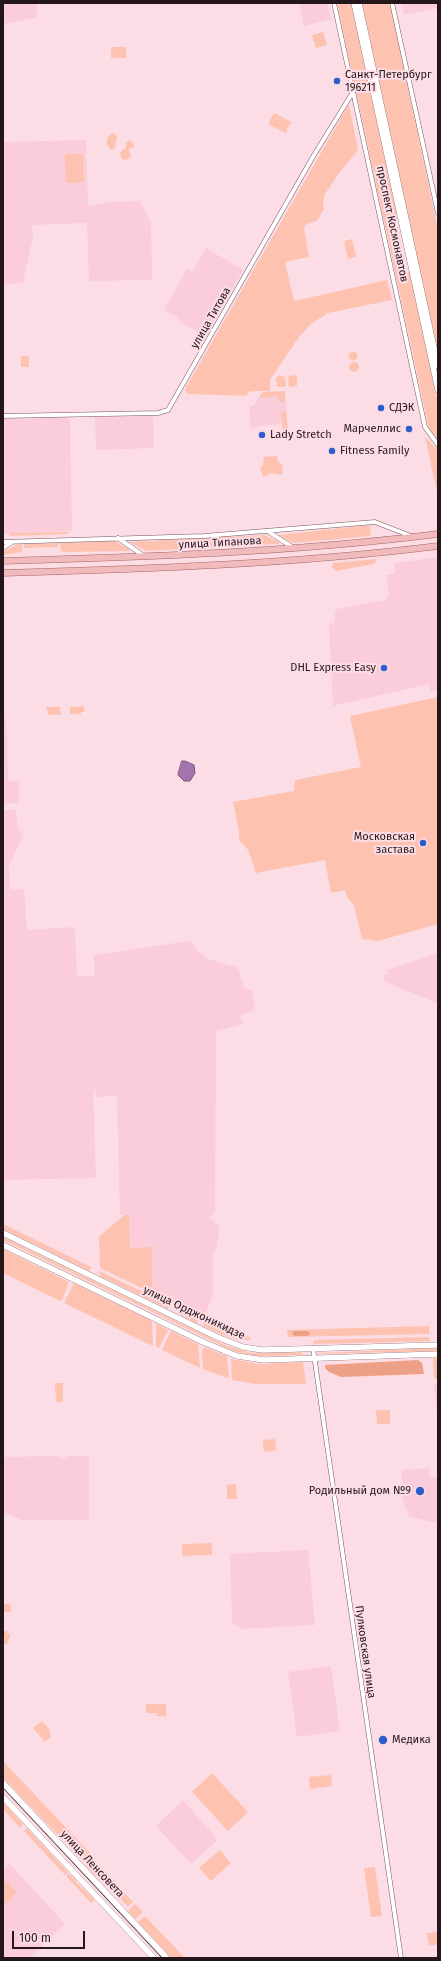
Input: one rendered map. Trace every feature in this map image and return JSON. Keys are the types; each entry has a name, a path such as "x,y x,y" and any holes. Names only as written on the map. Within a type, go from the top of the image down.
{"main road":[{"name":"улица Типанова","path":"3,561 146,557 294,549 438,534"},
{"name":"улица Типанова","path":"3,573 228,565 328,558 438,546"}],"street":[{"name":"проспект Космонавтов","path":"334,3 425,427 438,445"},
{"name":"проспект Космонавтов","path":"354,3 438,390"},
{"name":"проспект Космонавтов","path":"359,3 438,366"},
{"path":"392,3 438,213"},
{"name":"улица Титова","path":"3,416 158,413 168,410 314,155 353,92"},
{"path":"3,542 268,532 375,522 412,537"},
{"path":"268,532 294,549"},
{"path":"118,538 146,557"},
{"path":"3,548 12,542"},
{"name":"улица Орджоникидзе","path":"3,1233 238,1345 262,1350 438,1344"},
{"name":"улица Орджоникидзе","path":"3,1245 231,1354 258,1360 438,1354"},
{"name":"Пулковская улица","path":"312,1348 401,1958"},
{"name":"улица Ленсовета","path":"3,1783 166,1958"},
{"name":"улица Ленсовета","path":"3,1797 154,1958"}],"shaded area":[{"path":"3,3 37,3 37,14 35,18 3,24"},
{"path":"299,3 327,3 331,19 304,26"},
{"path":"337,3 351,3 397,215 395,216 407,273 410,272 438,403 438,441 429,429"},
{"path":"362,3 390,3 438,230 438,354"},
{"path":"402,3 438,3 438,8 404,15"},
{"path":"323,32 327,45 316,48 312,35"},
{"path":"111,47 126,47 126,58 111,58"},
{"path":"349,104 358,150 340,172 325,194 323,202 324,209 317,221 306,224 304,228 309,257 285,262 294,301 387,280 392,300 328,313 312,323 299,337 270,380 270,391 250,391 246,396 188,394 185,391 186,387"},
{"path":"274,113 292,122 286,129 286,133 268,124"},
{"path":"113,133 117,136 115,148 111,150 107,145 107,139 109,135"},
{"path":"86,140 88,206 110,202 140,201 151,223 152,280 89,281 87,223 32,225 33,236 23,283 3,284 3,142"},
{"path":"130,140 134,144 133,147 129,149 131,156 124,160 121,158 120,152 126,148 126,142"},
{"path":"65,154 83,154 84,182 66,183"},
{"path":"352,239 356,257 348,259 344,241"},
{"path":"206,248 243,270 205,336 180,322 178,318 164,310 187,269 193,271"},
{"path":"351,352 355,352 357,356 355,360 351,360 349,358 349,354"},
{"path":"21,356 29,356 29,367 21,367"},
{"path":"352,362 356,362 358,363 358,371 352,372 349,369 349,365"},
{"path":"279,375 285,377 286,387 277,387 276,379"},
{"path":"297,375 297,386 289,387 288,376"},
{"path":"285,391 288,430 283,431 282,424 258,426 251,430 249,407 253,406 263,392"},
{"path":"285,391 285,402 280,402 276,396 259,398 263,392"},
{"path":"281,411 286,411 288,430 283,431"},
{"path":"153,416 154,448 96,450 95,417"},
{"path":"65,417 70,420 72,531 3,534 3,419"},
{"path":"425,437 438,450 438,497"},
{"path":"277,456 278,461 283,466 282,475 271,473 263,477 260,468 263,465 264,457"},
{"path":"370,525 371,536 293,543 278,535"},
{"path":"70,532 68,534 10,536 10,533"},
{"path":"264,535 279,542 279,544 146,551 129,542"},
{"path":"114,541 130,551 61,552 60,543"},
{"path":"58,543 58,547 24,548 24,544"},
{"path":"22,544 22,552 3,555 3,552 16,545"},
{"path":"438,557 438,690 431,692 428,684 333,706 329,624 334,623 335,611 337,609 385,600 389,595 386,575 395,574 394,565 396,563"},
{"path":"377,559 374,564 336,571 332,567 333,563"},
{"path":"438,697 438,924 378,941 362,939 354,905 348,899 345,890 331,893 325,860 256,873 248,850 239,840 239,831 233,802 294,791 295,780 361,767 350,716"},
{"path":"3,702 7,732 8,776 9,781 19,781 19,803 3,804"},
{"path":"84,706 84,712 81,712 81,714 70,714 70,707"},
{"path":"46,707 60,707 61,715 49,715"},
{"path":"182,761 194,765 195,773 190,781 184,781 178,775"},
{"path":"16,809 18,829 23,836 9,865 10,890 24,889 27,930 75,927 77,976 94,976 94,955 189,941 196,946 195,949 208,959 238,968 244,988 252,991 255,1010 240,1016 244,1024 216,1031 215,1212 209,1218 220,1227 216,1249 213,1251 213,1291 205,1318 169,1301 168,1296 152,1287 130,1248 129,1215 120,1215 117,1096 97,1097 93,1085 96,1178 3,1180 3,811"},
{"path":"438,953 438,1003 385,982 383,975 388,973 387,970"},
{"path":"124,1215 129,1215 130,1248 152,1247 152,1287 168,1296 169,1301 100,1268 99,1237"},
{"path":"3,1224 91,1267 91,1269 89,1271 3,1229"},
{"path":"3,1237 225,1345 250,1353 302,1352 302,1355 257,1356 233,1351 3,1240"},
{"path":"3,1249 69,1282 62,1300 60,1301 3,1273"},
{"path":"99,1271 170,1305 168,1309 100,1276"},
{"path":"74,1283 152,1321 153,1346 64,1303"},
{"path":"181,1311 199,1320 196,1323 179,1314"},
{"path":"203,1321 233,1335 250,1337 250,1340 231,1338 220,1334 203,1326"},
{"path":"156,1323 168,1330 159,1348 156,1347"},
{"path":"429,1326 429,1334 288,1337 287,1330"},
{"path":"171,1331 198,1344 200,1368 162,1350"},
{"path":"293,1331 307,1331 310,1333 308,1336 295,1336 292,1334"},
{"path":"429,1337 430,1341 313,1344 314,1340"},
{"path":"204,1347 227,1356 229,1377 227,1378 203,1369 202,1350"},
{"path":"438,1348 438,1351 317,1353"},
{"path":"433,1358 438,1358 438,1380 434,1378"},
{"path":"231,1359 259,1364 303,1362 306,1384 256,1384 232,1380"},
{"path":"418,1360 422,1363 424,1374 341,1377 329,1372 325,1368 325,1365"},
{"path":"55,1383 63,1383 63,1402 56,1402"},
{"path":"434,1384 438,1384 438,1428"},
{"path":"376,1410 390,1410 390,1424 377,1424"},
{"path":"275,1439 276,1451 264,1452 263,1440"},
{"path":"58,1456 63,1459 68,1456 89,1456 89,1520 21,1520 4,1512 3,1457"},
{"name":"Родильный дом №9","path":"429,1468 430,1477 437,1477 438,1472 438,1523 409,1517 402,1498 402,1470"},
{"path":"236,1484 237,1499 227,1499 227,1485"},
{"path":"212,1543 212,1555 182,1556 182,1544"},
{"path":"308,1550 315,1625 242,1629 232,1623 230,1554"},
{"path":"3,1603 11,1605 11,1612 4,1612 3,1618"},
{"path":"3,1631 7,1631 7,1634 11,1634 7,1644 3,1644"},
{"path":"331,1666 340,1731 297,1737 288,1672"},
{"path":"146,1704 166,1704 166,1716 157,1716 157,1713 146,1713"},
{"path":"42,1721 49,1729 51,1737 45,1742 33,1728"},
{"path":"3,1761 90,1853 82,1860 3,1778"},
{"path":"212,1773 248,1812 228,1831 192,1792"},
{"path":"331,1775 332,1786 310,1789 309,1777"},
{"path":"183,1800 218,1840 191,1864 156,1826"},
{"path":"3,1802 23,1824 20,1828 3,1809"},
{"path":"27,1828 68,1872 65,1875 24,1831"},
{"path":"220,1850 231,1863 211,1881 199,1868"},
{"path":"93,1858 103,1869 95,1876 85,1865"},
{"path":"9,1863 65,1924 29,1958 3,1958 3,1869"},
{"path":"375,1867 382,1916 371,1917 364,1868"},
{"path":"104,1870 115,1881 109,1887 99,1876"},
{"path":"69,1873 69,1875 72,1876 72,1878 74,1878 77,1883 95,1900 91,1903 66,1876"},
{"path":"3,1878 17,1893 3,1906"},
{"path":"117,1885 133,1902 128,1907 112,1890"},
{"path":"135,1904 143,1912 135,1919 128,1911"},
{"path":"145,1916 185,1958 171,1958 138,1922"},
{"path":"438,1932 438,1944 429,1946 427,1933"}],"tram line":[{"path":"3,1788 162,1958"}],"place":[{"name":"Санкт-Петербург 196211","path":"337,81"},
{"name":"СДЭК","path":"381,408"},
{"name":"Марчеллис","path":"409,429"},
{"name":"Lady Stretch","path":"262,435"},
{"name":"Fitness Family","path":"332,451"},
{"name":"DHL Express Easy","path":"384,668"},
{"name":"Московская застава","path":"423,843"},
{"name":"Родильный дом №9","path":"420,1491"},
{"name":"Медика","path":"383,1740"}]}
